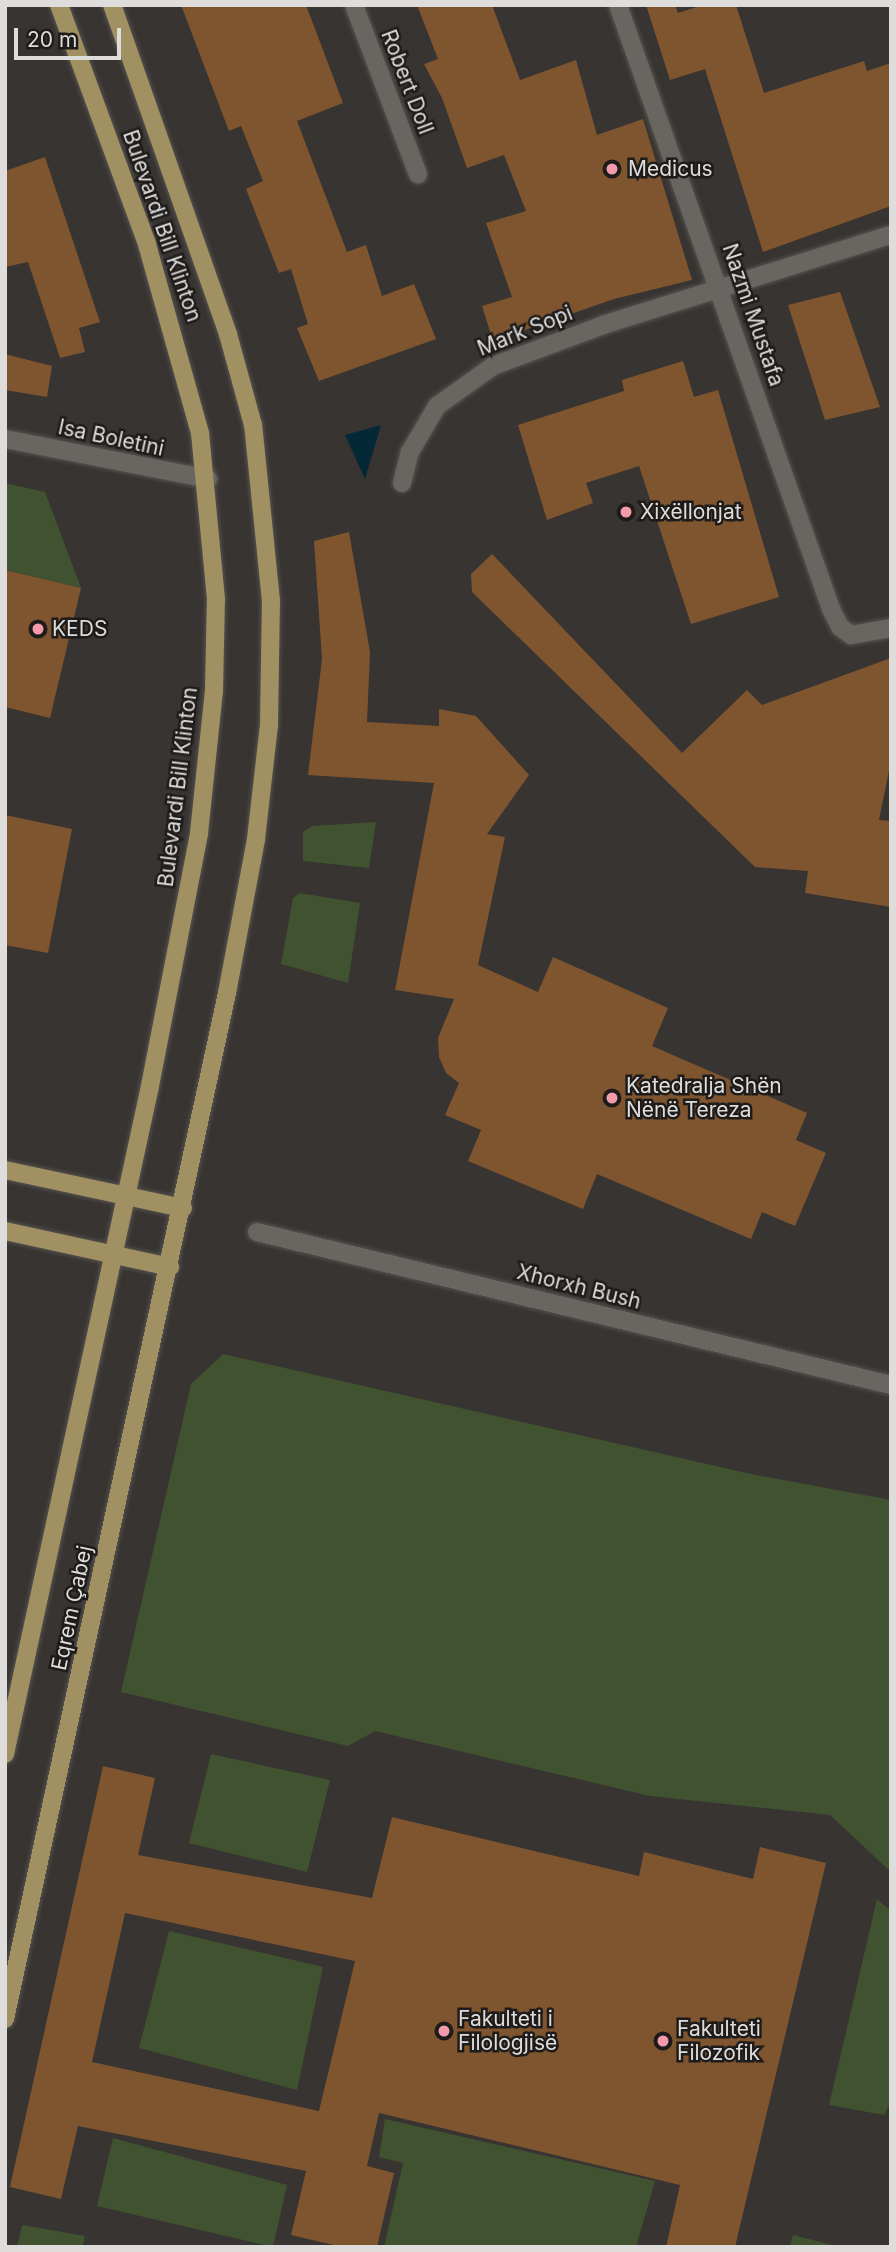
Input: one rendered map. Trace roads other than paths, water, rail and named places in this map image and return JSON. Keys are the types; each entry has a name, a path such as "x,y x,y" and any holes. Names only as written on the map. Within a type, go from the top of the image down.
{"main road":[{"name":"Bulevardi Bill Klinton","path":"59,5 151,257 185,373 208,479 216,600 213,725 199,833 115,1255"},
{"name":"Bulevardi Bill Klinton","path":"112,5 228,334 253,425 271,601 269,725 256,839 183,1208"},
{"path":"5,1170 183,1208"},
{"name":"Eqrem Çabej","path":"5,2019 183,1208"},
{"path":"5,1231 170,1267"},
{"name":"Eqrem Çabej","path":"5,1754 115,1255"}],"street":[{"name":"Robert Doll","path":"354,5 418,174"},
{"name":"Nazmi Mustafa","path":"618,5 721,289 831,609 840,627 851,635 891,628"},
{"name":"Mark Sopi","path":"402,483 410,452 437,406 493,366 603,325 891,235"},
{"name":"Isa Boletini","path":"5,439 208,479"},
{"name":"Xhorxh Bush","path":"257,1232 891,1385"}],"water":[{"path":"381,425 365,479 345,435"}],"place":[{"name":"Medicus","path":"612,169"},
{"name":"Xixëllonjat","path":"626,512"},
{"name":"KEDS","path":"38,629"},
{"name":"Katedralja Shën Nënë Tereza","path":"612,1098"},
{"name":"Fakulteti i Filologjisë","path":"444,2031"},
{"name":"Fakulteti Filozofik","path":"663,2041"}]}
